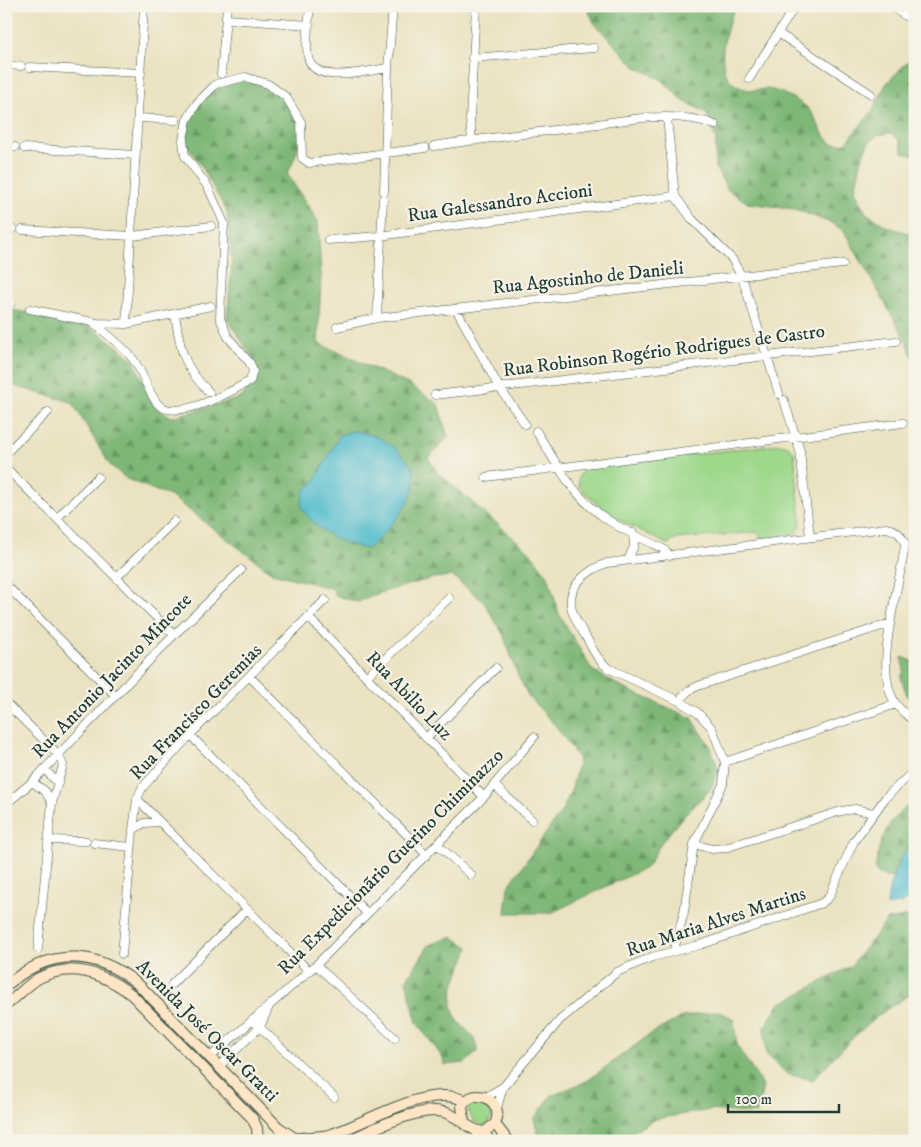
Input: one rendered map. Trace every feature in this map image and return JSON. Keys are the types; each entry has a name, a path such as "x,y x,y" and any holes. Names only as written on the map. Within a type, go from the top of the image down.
{"street":[{"path":"126,324 144,6"},
{"path":"221,74 227,6"},
{"path":"310,6 307,56 311,66 316,70 331,75 388,68"},
{"path":"377,318 379,236 383,195 388,68 393,6"},
{"path":"472,140 470,119 476,6"},
{"path":"749,79 796,6"},
{"path":"892,7 914,22"},
{"path":"227,19 309,25"},
{"path":"778,33 871,94"},
{"path":"472,58 594,48"},
{"path":"6,65 141,73"},
{"path":"94,322 133,359 158,404 165,409 174,410 210,402 250,381 253,371 250,363 228,337 220,318 224,223 208,187 185,156 183,140 187,120 196,103 216,84 245,77 268,84 286,98 301,122 302,158 309,163 425,148"},
{"path":"139,118 176,120"},
{"path":"667,118 675,196 692,219 732,259 742,277 766,355 797,437 810,537"},
{"path":"434,146 667,118 700,119 715,125"},
{"path":"6,146 16,147"},
{"path":"24,148 136,155"},
{"name":"Rua Galessandro Accioni","path":"328,240 379,236 675,196"},
{"path":"22,230 132,236 211,226"},
{"name":"Rua Agostinho de Danieli","path":"337,327 377,318 843,264"},
{"path":"30,309 94,322 126,324 211,306"},
{"path":"456,309 499,387 525,424"},
{"path":"175,314 180,352 195,378 209,392"},
{"name":"Rua Robinson Rogério Rodrigues de Castro","path":"435,395 896,341"},
{"path":"6,453 48,412"},
{"path":"486,476 903,423"},
{"path":"536,431 569,484 591,507 611,522 665,550 670,556"},
{"path":"6,468 174,635"},
{"path":"57,518 98,477"},
{"path":"117,577 174,521"},
{"path":"674,950 684,912 694,844 723,784 725,762 712,728 698,713 679,701 608,668 599,661 572,611 570,600 584,574 607,563 628,560 886,528 895,530 902,535 905,544 891,623 887,670 888,684 896,704 915,723"},
{"path":"628,560 634,546 633,533"},
{"name":"Rua Antonio Jacinto Mincote","path":"6,804 32,782 115,694 241,570"},
{"path":"6,585 115,694"},
{"path":"367,676 448,598"},
{"name":"Rua Francisco Geremias","path":"122,954 137,799 150,778 190,735 325,600"},
{"name":"Rua Abilio Luz","path":"309,618 484,797"},
{"path":"679,701 688,691 698,686 891,623"},
{"path":"426,738 496,668"},
{"path":"250,677 426,854"},
{"path":"6,703 58,754 63,765 52,803 38,949"},
{"path":"725,762 896,704"},
{"path":"190,735 367,913"},
{"name":"Rua Expedicionãrio Guerino Chiminazzo","path":"209,1058 316,965 495,786 534,737"},
{"path":"44,769 58,783"},
{"name":"Rua Maria Alves Martins","path":"486,1097 503,1087 560,1020 617,972 674,950 700,946 822,903 829,897 854,841 873,813 915,770"},
{"path":"32,782 45,791 52,803"},
{"path":"495,786 532,820"},
{"path":"137,799 309,971"},
{"path":"694,844 712,849 725,848 841,811 854,809 873,813"},
{"path":"133,830 144,823 160,822"},
{"path":"48,840 86,841"},
{"path":"94,843 131,847"},
{"path":"437,844 471,875"},
{"path":"172,984 247,910"},
{"name":"Avenida José Oscar Gratti","path":"6,986 38,964 58,958 94,959 124,972 278,1127 295,1140"},
{"path":"316,965 395,1038"},
{"name":"Avenida José Oscar Gratti","path":"6,1005 38,979 57,971 86,971 100,974 132,995 252,1118 257,1128 258,1141"},
{"name":"Rua Expedicionãrio Guerino Chiminazzo","path":"260,1027 268,1007"},
{"path":"252,1020 334,1096"},
{"path":"218,1067 260,1027"},
{"name":"Rua Maria Alves Martins","path":"497,1108 503,1087"},
{"path":"348,1141 383,1124 424,1113 444,1112 464,1122 483,1136 495,1124 498,1114 497,1108 486,1097 475,1095 465,1101 461,1111 464,1122"},
{"path":"295,1140 319,1138 335,1133 394,1108 422,1100 449,1097 465,1101"},
{"path":"495,1124 508,1141"}],"green space":[{"path":"586,6 736,6 724,42 724,67 728,78 737,86 752,90 774,90 801,103 811,112 823,134 833,144 846,143 873,110 886,84 915,54 915,156 903,152 900,141 891,133 878,135 869,142 863,154 855,190 866,213 888,227 915,235 915,363 906,340 844,231 833,224 795,209 748,203 728,190 715,167 716,140 707,113 683,101 662,80 636,67 595,24"},
{"path":"245,77 278,92 289,102 296,113 300,126 295,156 287,174 318,221 321,276 318,343 408,384 438,404 448,437 428,458 438,473 530,552 548,576 559,614 592,670 623,688 692,718 710,746 719,770 710,790 685,814 661,843 647,867 551,913 505,913 508,887 563,809 572,788 579,759 556,726 529,697 518,676 503,634 483,601 452,576 433,578 383,592 358,602 334,595 334,589 272,573 172,497 127,479 110,465 72,402 6,384 6,309 87,323 133,359 155,407 172,417 241,398 258,374 254,360 227,318 232,265 227,212 201,165 183,140 187,120 216,84"},
{"path":"780,444 788,446 794,452 801,523 796,532 786,536 762,538 758,532 677,539 667,544 610,515 580,488 578,481 580,474 588,467"},
{"path":"902,657 915,662 915,702 908,698 901,678 904,671"},
{"path":"915,801 915,835 903,855 898,878 885,877 875,871 882,840 891,823 905,808"},
{"path":"915,915 915,992 872,1021 813,1080 787,1074 766,1054 764,1028 778,1005 851,966 887,920"},
{"path":"452,937 469,947 452,994 454,1013 473,1038 478,1051 465,1063 444,1065 443,1058 417,1023 406,980 429,945"},
{"path":"718,1011 734,1019 737,1046 763,1086 757,1114 710,1110 655,1119 619,1141 540,1141 534,1119 551,1096 587,1081 652,1033 682,1017"},
{"path":"479,1102 488,1108 492,1117 485,1127 474,1121 468,1112 470,1104"}],"water":[{"path":"352,431 372,435 388,442 414,469 414,485 408,502 388,529 367,549 329,535 307,515 301,506 304,490 313,484 340,435"},
{"path":"915,838 915,895 900,904 887,906 895,870"}]}
